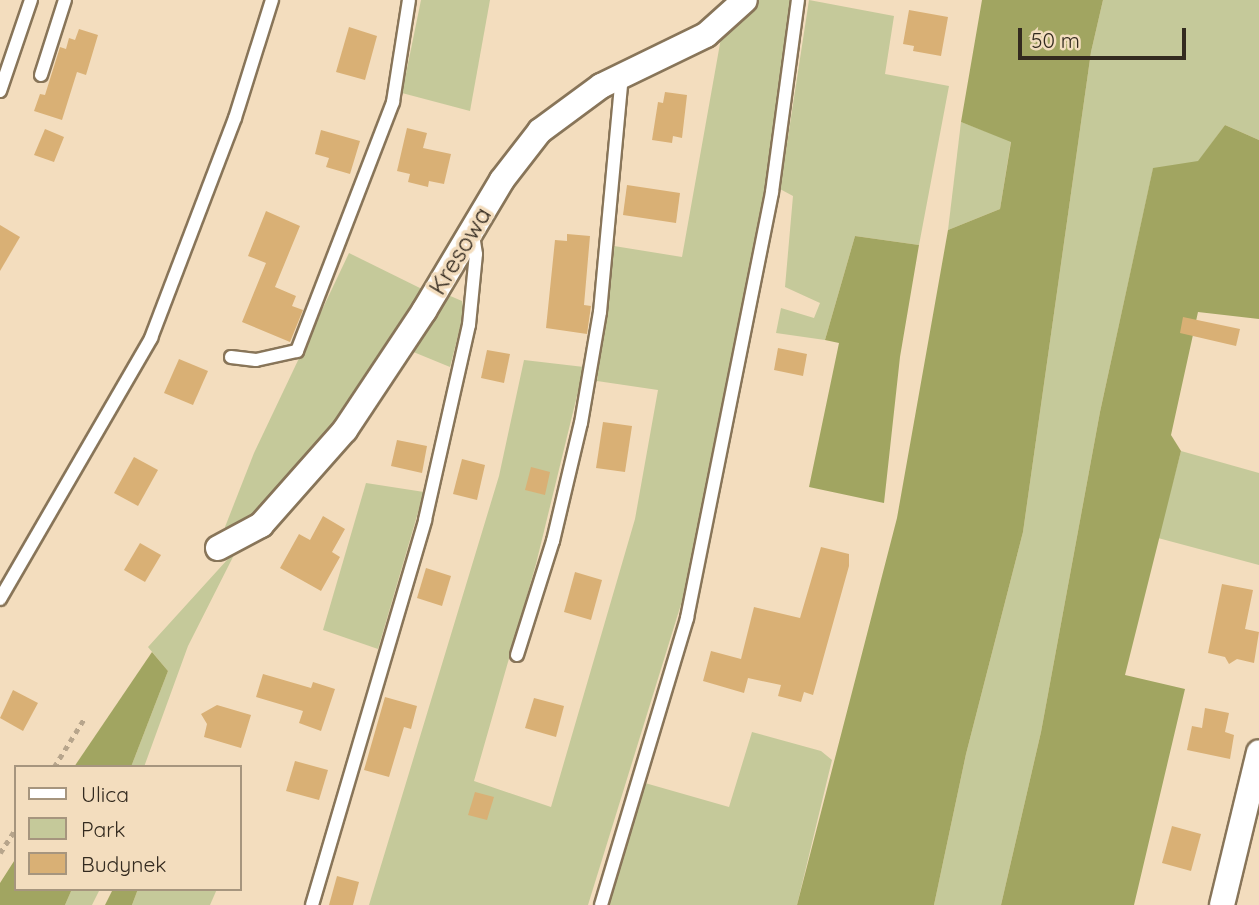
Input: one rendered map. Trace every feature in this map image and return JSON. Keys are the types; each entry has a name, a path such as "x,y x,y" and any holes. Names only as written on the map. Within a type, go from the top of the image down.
{"street":[{"name":"Kresowa","path":"218,548 261,525 345,430 502,180 540,131 577,100 706,34 745,0"},
{"path":"1222,905 1259,752"}],"lane":[{"path":"0,91 31,0"},
{"path":"41,75 65,0"},
{"path":"0,599 151,338 231,131 272,0"},
{"path":"231,357 256,360 297,351 393,102 409,0"},
{"path":"601,905 687,618 772,192 799,0"},
{"path":"517,655 553,541 581,423 600,312 622,75"},
{"path":"312,905 425,520 469,325 476,254 472,230"}],"path":[{"path":"55,765 84,719"},
{"path":"0,853 14,831"}],"green space":[{"path":"421,0 490,0 470,111 402,93"},
{"path":"759,0 792,0 768,172 682,601 588,905 369,905 499,476 524,360 584,367 536,564 474,781 551,807 635,519 658,390 597,381 614,246 682,257 721,38"},
{"path":"809,0 894,16 885,74 949,86 919,245 855,236 825,340 776,333 781,308 814,318 820,303 785,287 793,196 780,189"},
{"path":"982,0 1103,0 1091,52 1023,532 966,754 934,905 797,905 897,518 948,230 1000,209 1011,142 961,122"},
{"path":"1103,0 1259,0 1259,140 1225,125 1198,162 1153,169 1100,412 1041,732 1001,905 934,905 966,754 1023,532 1091,52"},
{"path":"961,122 1011,141 1000,209 948,230"},
{"path":"1225,125 1259,140 1259,319 1198,312 1171,435 1181,451 1125,675 1185,689 1134,905 1001,905 1041,732 1100,412 1153,168 1198,161"},
{"path":"855,236 919,245 900,357 884,503 809,487 839,343 825,340"},
{"path":"349,253 426,291 389,357 282,492 227,537 225,527 254,453"},
{"path":"448,295 462,301 464,312 450,367 411,351 440,299"},
{"path":"1181,451 1259,473 1259,565 1158,538"},
{"path":"366,483 424,492 378,649 323,630"},
{"path":"237,549 188,646 145,765 132,765 168,671 148,647"},
{"path":"152,652 168,671 132,765 75,765"},
{"path":"752,732 821,751 832,760 797,905 608,905 645,783 729,807"},
{"path":"14,861 14,891 71,891 65,905 0,905 0,883"},
{"path":"71,891 99,891 92,905 65,905"},
{"path":"112,891 137,891 132,905 105,905"},
{"path":"137,891 216,891 210,905 132,905"}],"building":[{"path":"909,10 948,17 941,56 913,51 914,46 903,44"},
{"path":"349,27 377,36 365,80 336,72"},
{"path":"79,29 98,35 86,75 77,72 62,120 34,111 40,94 45,95 60,47 66,49 69,38 75,40"},
{"path":"665,92 687,95 682,138 673,136 672,143 652,140 658,102 663,103"},
{"path":"407,128 427,133 423,148 451,154 444,184 429,181 428,187 408,182 410,174 397,171"},
{"path":"45,129 64,137 54,162 34,155"},
{"path":"321,130 360,141 350,174 326,167 329,158 315,154"},
{"path":"627,185 680,193 676,223 623,215"},
{"path":"266,211 300,226 275,287 296,296 292,306 303,310 290,342 242,322 266,263 248,256"},
{"path":"0,225 20,237 0,271"},
{"path":"567,234 590,236 584,305 591,306 587,334 546,328 555,240 567,241"},
{"path":"1183,317 1240,329 1236,346 1180,333"},
{"path":"778,348 807,354 803,376 774,370"},
{"path":"487,350 510,354 504,383 481,378"},
{"path":"179,359 208,371 193,405 164,393"},
{"path":"603,422 632,426 625,472 596,468"},
{"path":"397,440 427,446 422,473 391,466"},
{"path":"134,457 158,470 138,506 114,493"},
{"path":"462,459 485,465 477,500 453,494"},
{"path":"531,467 550,472 545,495 525,490"},
{"path":"323,516 345,529 332,552 340,557 321,591 280,568 299,534 310,540"},
{"path":"140,543 161,555 145,582 124,570"},
{"path":"821,547 849,554 849,566 813,695 804,692 801,702 778,696 781,685 748,678 744,693 703,681 711,651 741,659 754,607 800,618"},
{"path":"426,568 451,576 442,606 417,598"},
{"path":"575,572 602,580 591,620 564,612"},
{"path":"1222,584 1253,590 1245,629 1259,632 1254,663 1237,659 1229,664 1225,657 1208,653"},
{"path":"263,674 311,688 313,682 335,689 321,731 299,723 303,711 256,697"},
{"path":"13,690 38,703 23,731 0,718"},
{"path":"385,697 417,706 411,729 404,727 389,777 364,770"},
{"path":"534,698 564,706 556,737 525,728"},
{"path":"217,705 251,715 241,748 204,737 207,724 201,714"},
{"path":"1205,708 1229,713 1225,732 1234,735 1230,759 1187,750 1192,726 1202,728"},
{"path":"295,761 328,770 319,800 286,791"},
{"path":"475,792 494,797 487,820 468,815"},
{"path":"1172,826 1201,834 1191,871 1162,863"},
{"path":"337,876 359,882 353,905 329,905"}]}
